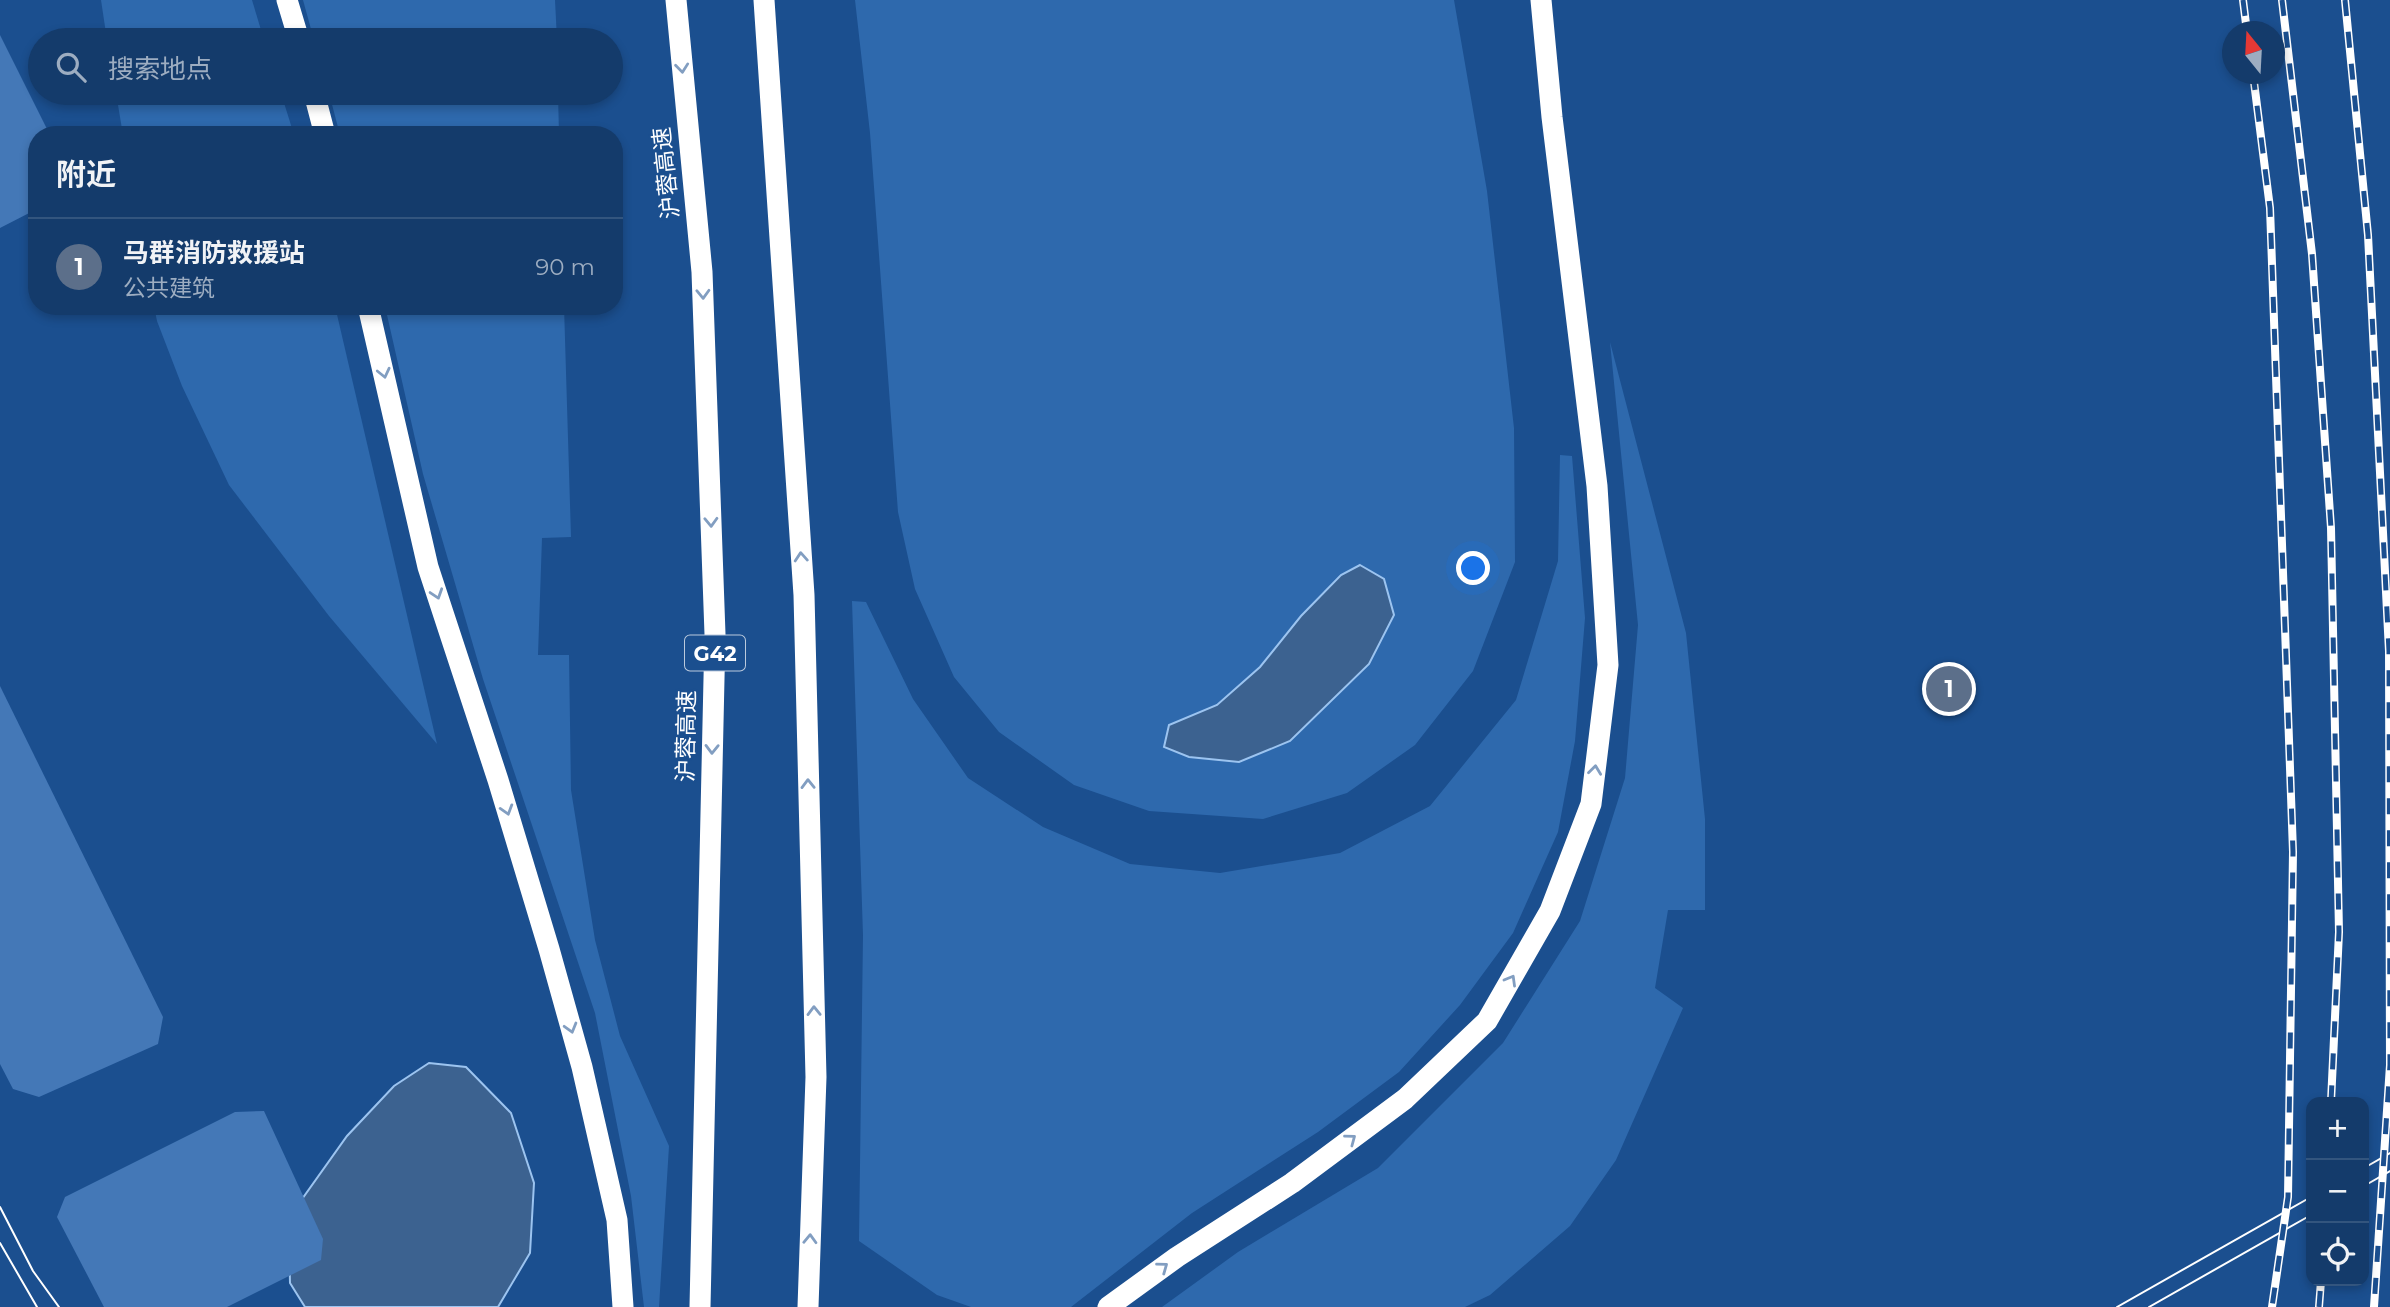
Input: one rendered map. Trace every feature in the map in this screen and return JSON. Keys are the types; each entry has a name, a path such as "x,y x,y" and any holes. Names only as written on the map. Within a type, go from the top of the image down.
{"highway":[{"path":"287,0 295,28"},
{"name":"沪蓉高速","path":"676,0 702,272 715,634 700,1307"},
{"path":"764,0 804,595 816,1077 808,1307"},
{"path":"1108,1307 1177,1257 1292,1183 1405,1099 1487,1021 1550,911 1591,804 1608,664 1597,486 1552,117 1541,0"},
{"path":"317,105 323,126"},
{"path":"370,315 428,567 506,806 582,1067 617,1220 623,1307"}],"shaded area":[{"path":"101,0 252,0 260,28 105,28"},
{"path":"303,0 555,0 556,28 311,28"},
{"path":"855,0 1454,0 1487,191 1514,428 1515,562 1473,671 1415,745 1347,793 1263,819 1149,811 1074,785 999,732 954,677 915,589 898,512 870,133"},
{"path":"118,105 285,105 291,126 122,126"},
{"path":"332,105 558,105 559,126 338,126"},
{"path":"156,315 337,315 437,744 329,616 229,485 182,386"},
{"path":"387,315 564,315 571,537 542,538 538,655 569,655 571,790 595,940 620,1036 669,1146 659,1307 644,1307 631,1196 595,1013 483,679 423,474"},
{"path":"1610,342 1686,633 1705,819 1705,910 1668,910 1655,988 1683,1008 1616,1160 1570,1226 1490,1295 1465,1307 1162,1307 1238,1252 1378,1168 1503,1043 1580,921 1625,778 1638,625"},
{"path":"1560,455 1572,456 1585,618 1575,741 1558,832 1513,933 1460,1005 1399,1072 1318,1132 1192,1213 1071,1307 971,1307 937,1295 859,1241 863,935 852,601 866,602 913,699 968,778 1043,827 1130,864 1220,873 1340,853 1430,806 1516,700 1558,561"},
{"path":"1360,565 1384,579 1394,615 1369,664 1290,741 1239,762 1189,757 1164,747 1169,725 1217,705 1260,667 1301,616 1341,575"},
{"path":"429,1063 466,1067 511,1113 534,1183 530,1253 498,1307 305,1307 290,1283 289,1240 300,1202 347,1136 394,1086"}],"building":[{"path":"0,35 28,91 28,105 35,105 46,126 28,126 28,214 0,228"},
{"path":"0,686 163,1017 158,1044 39,1097 13,1089 0,1064"},
{"path":"264,1111 323,1239 321,1260 227,1307 104,1307 57,1217 65,1197 235,1112"}],"tram line":[{"path":"2369,1165 2390,1153"},
{"path":"2369,1183 2390,1171"},
{"path":"2117,1307 2306,1200"},
{"path":"0,1207 33,1271 59,1307"},
{"path":"2149,1307 2306,1218"},
{"path":"0,1243 37,1307"}],"railway":[{"path":"2243,0 2246,21"},
{"path":"2282,0 2312,254 2331,528 2339,932 2331,1097"},
{"path":"2345,0 2368,235 2389,651 2390,1065 2374,1307"},
{"path":"2254,84 2270,208 2293,852 2288,1197 2272,1307"},
{"path":"2319,1307 2321,1286"}],"place":[{"name":"马群消防救援站","path":"1949,689"}]}
